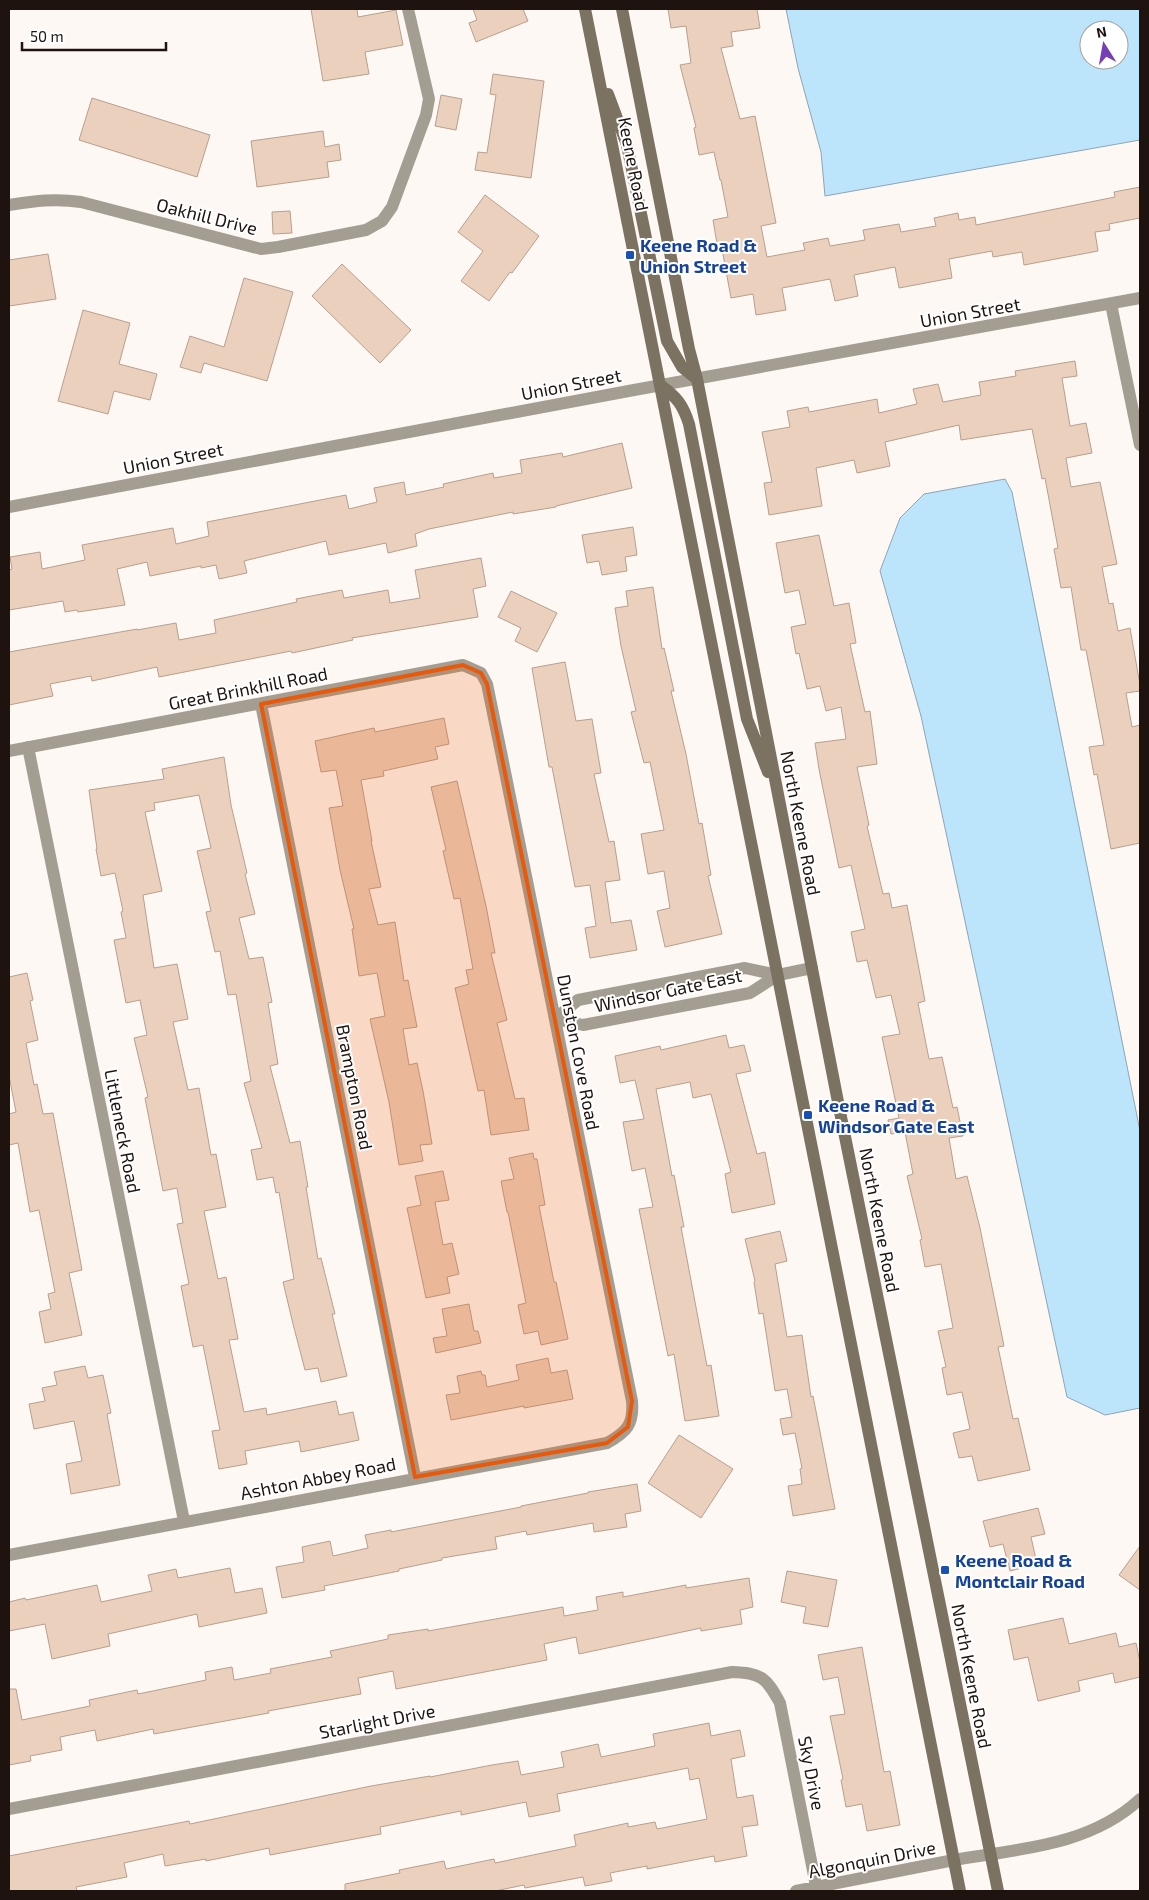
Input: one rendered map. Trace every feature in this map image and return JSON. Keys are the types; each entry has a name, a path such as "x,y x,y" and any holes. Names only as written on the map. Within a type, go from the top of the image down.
{"main road":[{"name":"Keene Road","path":"585,9 660,385"},
{"name":"Keene Road","path":"622,9 697,379"},
{"path":"595,59 627,145 667,341 682,367 697,379"},
{"name":"North Keene Road","path":"697,379 812,968 998,1891"},
{"path":"660,385 675,396 685,411 689,424 747,719 779,799"},
{"path":"660,385 960,1891"}],"street":[{"name":"Oakhill Drive","path":"9,205 61,198 261,248 278,247 366,230 382,220 392,207 426,115 429,100 408,9"},
{"name":"Union Street","path":"9,507 660,385 1140,298"},
{"path":"1111,304 1140,445"},
{"name":"Great Brinkhill Road","path":"9,751 463,665 481,673 487,684"},
{"name":"Dunston Cove Road","path":"487,684 632,1401 633,1414 628,1427"},
{"name":"Brampton Road","path":"261,704 415,1477"},
{"name":"Littleneck Road","path":"28,747 184,1521"},
{"name":"Windsor Gate East","path":"554,1019 578,1000 587,998 745,968 778,974 812,968"},
{"name":"Windsor Gate East","path":"554,1019 583,1026 741,995 750,993 778,974"},
{"name":"Ashton Abbey Road","path":"9,1555 415,1477 607,1443 620,1436 628,1427"},
{"name":"Starlight Drive","path":"9,1809 732,1672 752,1672"},
{"name":"Sky Drive","path":"752,1672 770,1683 780,1702 817,1889"},
{"name":"Algonquin Drive","path":"796,1891 817,1889 1074,1837 1102,1826 1127,1812 1140,1799"}],"highlighted area":[{"path":"463,665 481,673 487,684 632,1401 628,1427 607,1443 415,1477 261,704"}],"water":[{"path":"786,9 1140,9 1140,140 825,196 821,152 798,68"},
{"path":"1005,479 1012,492 1140,1131 1140,1408 1105,1415 1067,1397 921,716 880,571 900,518 924,494"}],"building":[{"path":"311,9 357,9 358,17 396,10 403,45 365,52 369,74 323,81"},
{"path":"473,9 523,9 528,21 476,42 469,23 477,20"},
{"path":"668,9 757,9 760,28 731,32 733,46 721,48 740,119 755,116 776,223 761,226 767,257 805,250 803,243 828,238 830,246 865,240 863,230 899,224 901,232 936,226 934,218 958,213 959,220 975,217 976,225 1115,197 1114,192 1140,187 1140,218 1109,224 1110,230 1095,232 1098,251 1024,265 1022,252 993,257 992,251 949,259 952,278 899,288 895,267 854,275 858,296 835,301 830,279 782,288 786,310 756,315 753,294 731,298 722,249 718,250 713,220 728,217 721,180 714,152 699,155 694,128 696,127 680,65 691,63 686,26 671,28"},
{"path":"493,74 544,81 531,178 475,170 478,152 487,153 496,95 490,94"},
{"path":"441,95 462,99 456,130 435,126"},
{"path":"92,98 210,135 197,177 79,140"},
{"path":"323,131 325,147 339,144 341,160 327,162 329,177 257,187 251,141"},
{"path":"485,195 539,236 489,301 461,281 483,251 458,232"},
{"path":"290,211 292,233 273,234 272,212"},
{"path":"48,254 56,299 9,306 9,260"},
{"path":"342,264 411,330 380,363 312,296"},
{"path":"244,278 293,292 267,381 204,363 201,373 180,367 190,336 224,347"},
{"path":"83,310 130,323 119,364 157,374 150,400 114,391 108,414 58,401"},
{"path":"1075,361 1077,376 1062,378 1070,426 1086,423 1092,453 1066,458 1071,487 1100,482 1117,564 1102,567 1109,604 1113,603 1118,631 1130,628 1140,685 1140,691 1126,693 1132,727 1140,725 1140,843 1111,849 1097,774 1094,775 1089,747 1104,745 1086,650 1081,650 1071,587 1061,588 1054,549 1058,548 1045,478 1042,479 1032,429 961,440 959,425 885,442 890,466 857,473 854,460 816,468 822,506 769,515 764,483 772,482 762,432 790,427 787,411 808,407 809,412 877,399 879,413 917,404 913,389 938,384 943,402 981,395 979,382 1016,376 1015,371"},
{"path":"622,443 632,488 556,507 513,514 513,512 429,529 415,534 417,546 388,553 386,543 329,555 326,541 244,561 247,573 219,579 216,565 150,576 147,562 117,569 125,605 78,612 77,610 65,612 63,601 9,610 9,570 12,569 10,557 40,552 42,569 85,560 82,545 173,528 176,544 209,536 207,522 346,495 349,509 377,502 374,488 404,482 406,495 444,487 443,484 493,473 494,478 522,473 520,460 562,453 563,457"},
{"path":"633,527 637,555 625,557 627,571 602,575 599,561 587,563 582,535"},
{"path":"819,535 834,606 849,603 856,643 850,644 865,712 870,711 877,764 857,767 869,825 867,826 883,894 889,893 892,908 907,905 925,1001 918,1003 929,1059 942,1057 953,1108 957,1107 963,1136 949,1138 956,1179 967,1176 980,1228 1004,1346 998,1347 1013,1419 1018,1418 1030,1470 978,1481 972,1456 959,1458 953,1433 970,1429 962,1392 947,1395 942,1368 946,1367 938,1331 953,1328 941,1264 925,1267 920,1240 922,1239 907,1176 913,1174 905,1132 891,1134 888,1120 899,1118 882,1037 900,1034 891,995 876,998 867,960 857,962 851,932 865,929 851,865 839,868 819,769 815,743 846,739 841,707 826,711 820,686 807,689 799,653 796,654 791,627 806,624 799,590 785,593 776,543"},
{"path":"481,558 486,586 473,589 478,617 352,638 353,640 292,653 291,651 159,677 157,667 92,681 91,676 50,684 53,696 9,705 9,652 176,623 179,640 216,633 214,620 297,602 296,599 342,590 344,598 388,590 390,603 420,598 415,570"},
{"path":"653,587 662,649 664,648 674,691 671,691 686,754 699,824 702,823 711,875 708,876 722,934 665,947 657,911 670,908 664,871 648,874 641,834 664,830 650,762 644,763 631,712 636,711 621,646 615,608 628,606 626,591"},
{"path":"511,591 557,613 537,652 515,641 521,628 498,617"},
{"path":"565,662 576,721 592,719 601,773 594,774 609,842 614,841 620,880 605,882 611,923 631,920 637,950 590,958 585,928 596,926 590,885 575,887 552,767 549,767 532,668"},
{"path":"444,718 449,744 435,747 438,759 383,771 384,776 361,780 381,887 369,889 378,925 395,922 404,981 408,980 417,1027 403,1029 409,1065 417,1063 432,1144 420,1145 423,1161 399,1165 389,1102 370,1019 385,1016 377,973 359,976 352,929 354,929 340,870 329,808 343,806 336,770 321,772 315,741 374,728 375,732"},
{"path":"224,757 231,805 255,914 239,918 249,959 263,957 272,1002 268,1003 278,1064 270,1066 290,1143 300,1141 318,1259 321,1258 335,1314 332,1314 347,1376 321,1382 318,1368 305,1370 293,1324 283,1282 294,1279 279,1192 276,1193 273,1177 257,1180 251,1150 262,1148 244,1083 251,1081 236,994 228,995 220,951 215,952 206,912 211,911 197,851 211,848 199,795 154,803 155,810 145,812 162,891 143,895 154,968 177,964 188,1019 173,1022 188,1090 199,1088 211,1155 216,1154 226,1207 204,1211 218,1279 226,1277 238,1339 229,1340 244,1412 266,1408 267,1415 336,1401 339,1415 353,1412 359,1440 301,1452 299,1441 245,1451 247,1464 219,1469 212,1431 220,1430 203,1345 193,1347 181,1286 189,1284 177,1224 183,1223 177,1188 163,1191 145,1098 148,1097 134,1038 147,1035 140,1000 126,1003 114,940 126,938 121,912 123,911 115,873 101,876 89,790 164,779 162,769"},
{"path":"457,781 486,906 495,953 491,953 507,1020 497,1023 515,1099 524,1098 529,1130 491,1135 484,1090 478,1091 455,988 469,984 466,970 473,969 460,898 454,899 443,851 446,850 431,787"},
{"path":"27,973 33,1000 30,1001 38,1040 26,1043 34,1085 37,1084 43,1114 53,1113 82,1270 69,1273 82,1335 45,1343 39,1312 51,1309 48,1294 55,1292 39,1210 30,1212 18,1143 9,1145 9,1114 16,1112 9,1076 9,977"},
{"path":"726,1035 729,1048 744,1045 751,1071 736,1074 757,1154 765,1152 775,1204 732,1213 725,1174 731,1172 711,1094 693,1098 690,1082 656,1089 672,1176 674,1175 684,1227 681,1227 707,1366 711,1365 719,1416 685,1421 674,1354 668,1356 639,1209 653,1207 645,1168 632,1171 623,1122 644,1119 635,1080 620,1083 615,1056 660,1046 661,1050"},
{"path":"533,1153 534,1159 537,1159 545,1205 539,1206 554,1282 556,1282 568,1339 541,1345 538,1331 524,1334 518,1305 526,1303 501,1181 514,1179 509,1158"},
{"path":"443,1171 449,1200 435,1202 443,1245 452,1243 459,1274 447,1277 450,1293 426,1298 407,1208 421,1205 415,1176"},
{"path":"780,1231 787,1261 775,1264 787,1337 802,1335 811,1397 813,1396 835,1509 793,1516 788,1486 802,1484 800,1469 802,1468 795,1433 783,1435 780,1419 792,1417 787,1389 775,1391 763,1313 759,1314 755,1281 745,1239"},
{"path":"469,1304 474,1331 478,1331 481,1343 436,1353 433,1338 447,1336 442,1309"},
{"path":"548,1358 551,1373 567,1370 573,1399 451,1420 446,1395 460,1393 457,1376 481,1371 482,1375 485,1375 487,1387 519,1380 516,1365"},
{"path":"85,1366 88,1378 103,1375 111,1413 107,1414 120,1485 71,1494 66,1464 82,1461 74,1421 34,1429 29,1404 45,1401 42,1388 57,1385 54,1372"},
{"path":"679,1435 733,1469 701,1518 648,1483"},
{"path":"637,1484 641,1511 625,1514 627,1527 594,1532 593,1523 527,1535 526,1531 495,1537 497,1549 442,1558 442,1560 399,1569 399,1571 324,1586 325,1590 282,1598 276,1567 304,1562 302,1547 330,1541 333,1556 368,1548 365,1535 391,1530 391,1532 588,1492"},
{"path":"1038,1508 1045,1534 1031,1537 1037,1564 1010,1571 1003,1544 990,1547 983,1521"},
{"path":"1140,1546 1140,1590 1119,1575"},
{"path":"230,1568 235,1593 262,1588 267,1613 199,1627 197,1614 108,1634 110,1646 52,1659 45,1624 9,1631 9,1602 97,1585 101,1602 152,1591 148,1575 176,1569 178,1578"},
{"path":"787,1571 837,1580 828,1627 803,1623 806,1607 781,1602"},
{"path":"749,1578 753,1607 740,1610 742,1624 701,1631 701,1628 579,1654 576,1637 544,1644 547,1660 396,1689 393,1671 358,1678 361,1694 268,1711 269,1713 154,1734 153,1729 97,1741 95,1730 60,1737 62,1750 30,1756 31,1761 9,1765 9,1689 16,1689 22,1720 90,1706 89,1700 137,1690 138,1694 206,1680 205,1672 232,1667 234,1680 271,1673 270,1669 332,1657 330,1651 388,1639 388,1635 428,1629 428,1631 563,1607 564,1616 598,1610 596,1597 623,1592 623,1597 686,1585 686,1588"},
{"path":"1063,1618 1069,1644 1116,1633 1119,1647 1136,1643 1140,1662 1140,1677 1115,1683 1113,1673 1078,1681 1080,1691 1038,1701 1028,1657 1014,1660 1008,1630"},
{"path":"862,1647 884,1772 890,1771 900,1825 867,1831 862,1804 846,1807 841,1780 843,1779 830,1716 845,1714 838,1677 823,1680 818,1655"},
{"path":"709,1723 711,1736 740,1730 745,1756 731,1759 737,1798 753,1795 758,1825 742,1827 747,1856 715,1862 714,1856 647,1869 647,1866 610,1873 612,1881 585,1886 583,1877 525,1888 524,1885 495,1891 345,1891 345,1884 400,1873 399,1870 444,1861 446,1869 494,1859 495,1863 576,1846 574,1835 628,1823 628,1827 655,1822 657,1829 707,1819 699,1778 690,1780 688,1768 557,1794 560,1811 529,1817 526,1802 461,1815 461,1811 380,1827 381,1834 270,1855 269,1848 206,1861 206,1859 165,1866 163,1854 124,1863 127,1877 76,1887 77,1891 9,1891 9,1856 189,1821 190,1824 371,1786 492,1765 518,1761 521,1775 564,1767 561,1752 598,1744 601,1757 655,1746 653,1734"}],"place":[{"name":"Keene Road & Union Street","path":"630,255"},
{"name":"Keene Road & Windsor Gate East","path":"808,1115"},
{"name":"Keene Road & Montclair Road","path":"945,1570"}]}
